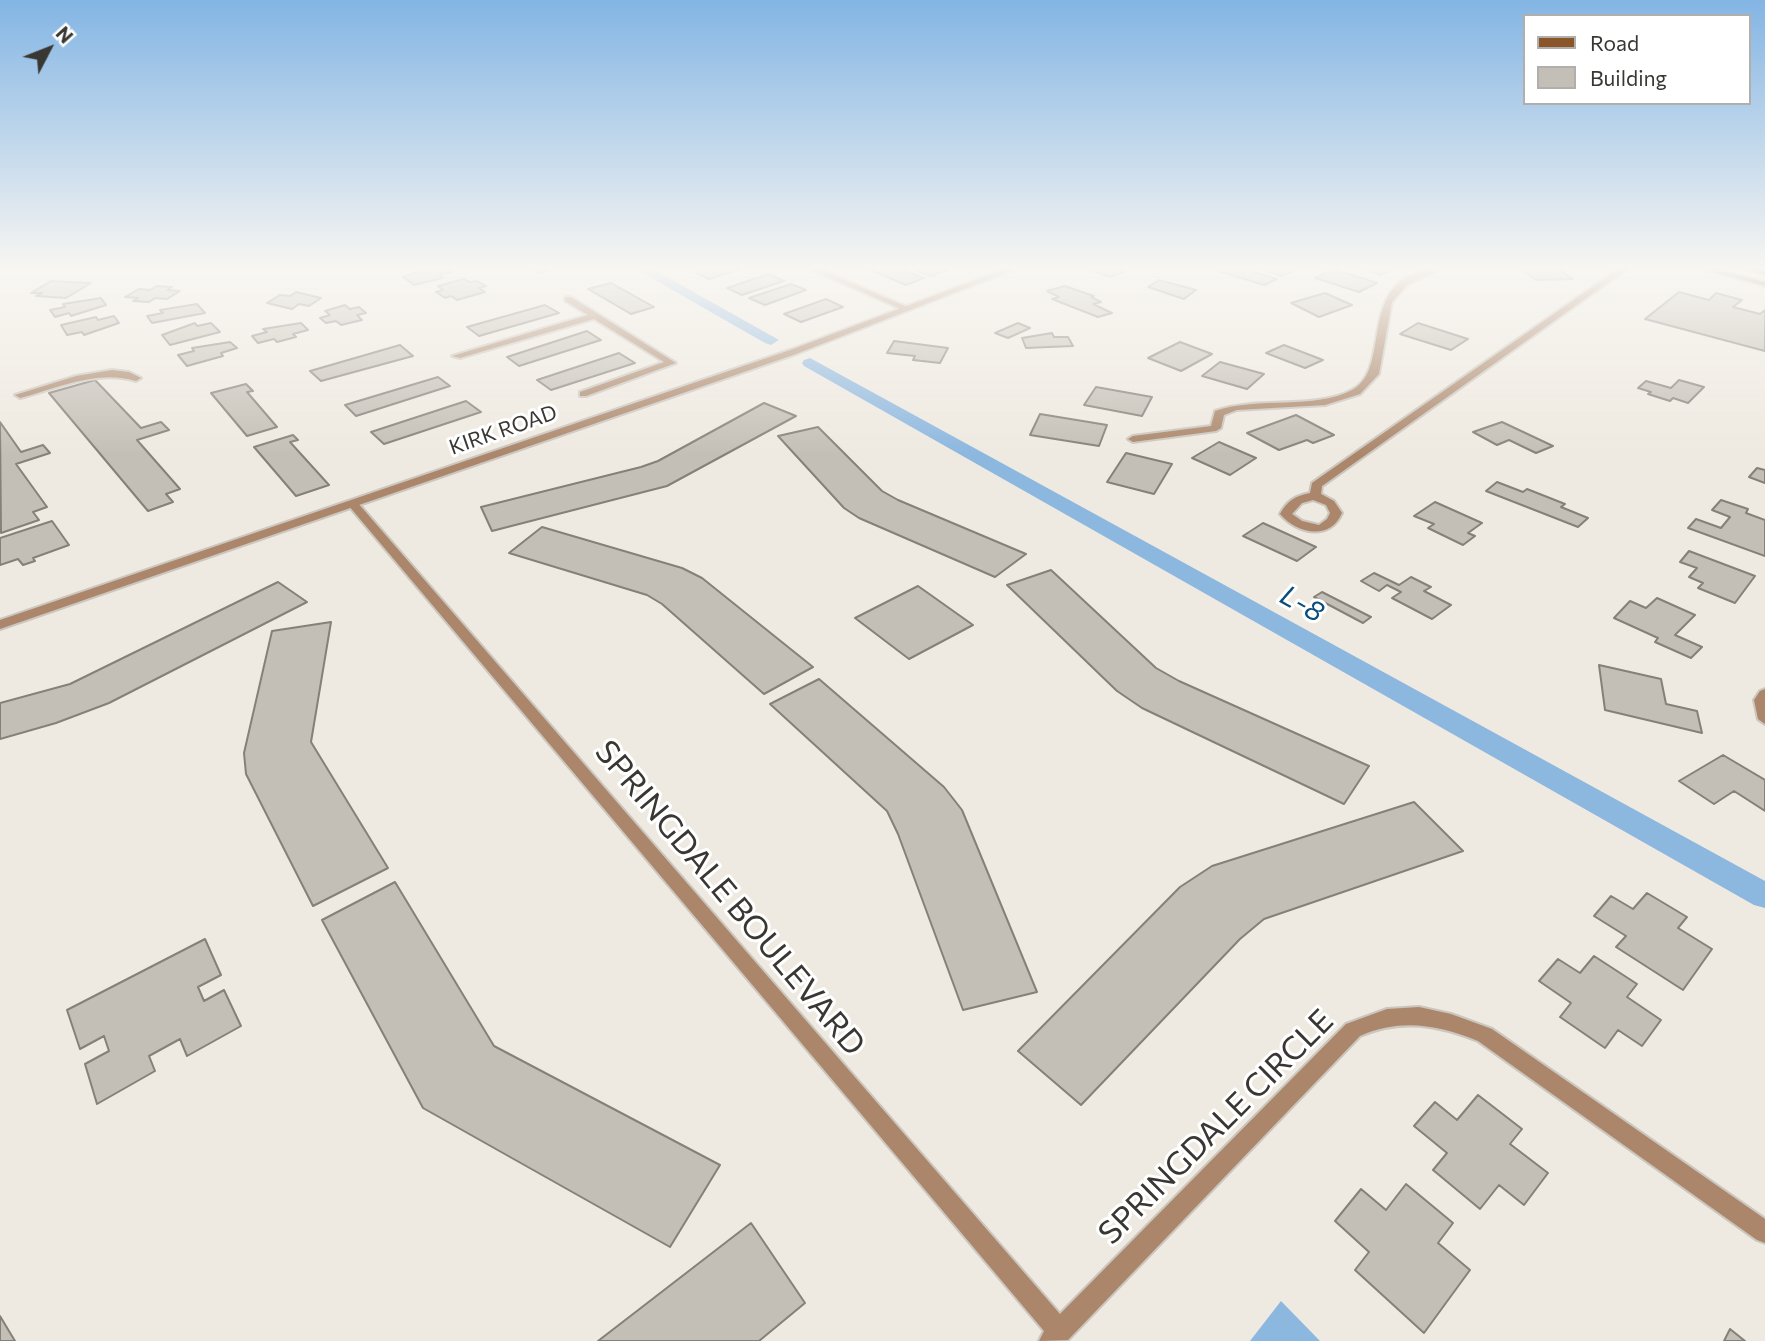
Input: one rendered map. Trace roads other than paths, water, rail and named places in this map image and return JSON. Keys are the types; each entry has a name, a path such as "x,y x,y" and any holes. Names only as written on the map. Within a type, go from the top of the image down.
{"street":[{"path":"457,356 547,330"},
{"path":"583,394 671,363 616,330"},
{"name":"KIRK ROAD","path":"0,625 853,330"},
{"path":"1133,439 1216,428 1219,413 1236,407 1325,402 1357,392 1374,374 1383,330"},
{"path":"1315,496 1316,485 1537,330"},
{"path":"20,394 100,374 123,373 136,378"},
{"name":"SPRINGDALE BOULEVARD","path":"353,504 1055,1337"},
{"path":"1765,694 1761,700 1765,719"},
{"name":"SPRINGDALE CIRCLE","path":"1055,1337 1353,1030 1372,1020 1396,1015 1421,1015 1457,1023 1485,1034 1765,1232"}],"water":[{"path":"1281,1301 1320,1341 1250,1341"}],"waterway":[{"name":"L-8","path":"752,330 771,340"},
{"name":"L-8","path":"810,363 1765,896"}]}
